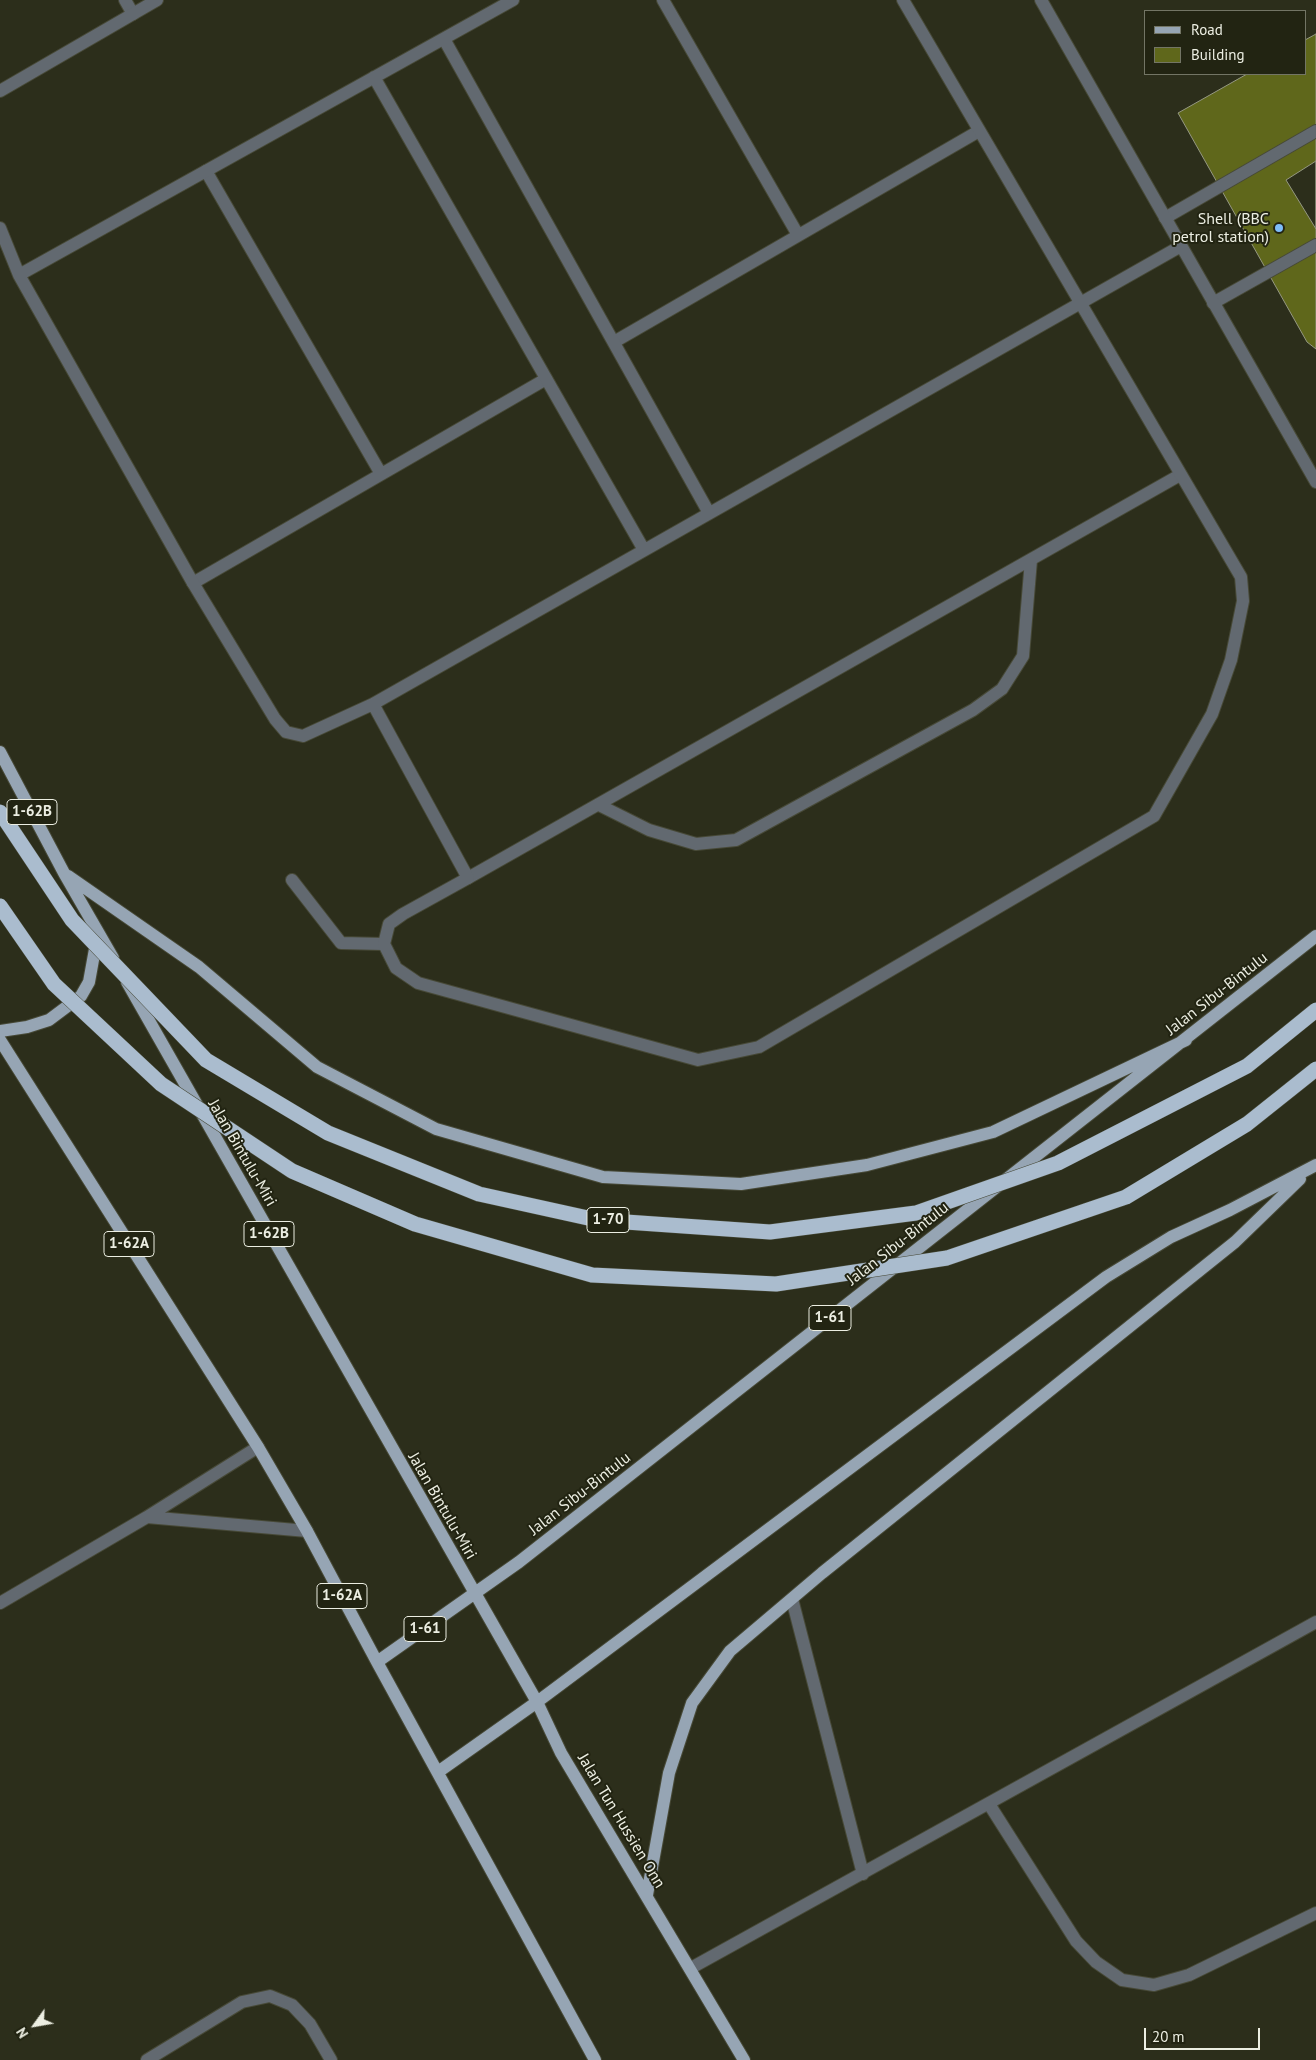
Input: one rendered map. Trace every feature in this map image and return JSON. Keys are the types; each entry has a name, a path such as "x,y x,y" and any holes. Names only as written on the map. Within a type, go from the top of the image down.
{"highway":[{"name":"1-70","path":"0,812 72,920 206,1060 328,1133 479,1194 597,1220 770,1232 916,1212 1058,1163 1247,1066 1316,1010"},
{"path":"0,906 54,984 162,1084 292,1171 415,1224 592,1274 776,1284 947,1258 1126,1197 1247,1124 1316,1069"}],"main road":[{"name":"Jalan Bintulu-Miri","path":"0,752 64,873 474,1595"},
{"path":"64,873 200,967 318,1067 436,1129 603,1177 741,1184 867,1165 993,1132 1186,1040"},
{"path":"0,1031 28,1027 49,1020 81,996 89,982 98,931"},
{"name":"Jalan Sibu-Bintulu","path":"377,1662 474,1595 1186,1040 1316,936"},
{"name":"1-62A","path":"0,1040 258,1448 307,1530 438,1772"},
{"path":"646,1895 669,1773 692,1703 730,1651 1227,1248 1313,1166"},
{"path":"594,2060 438,1772 536,1702 1106,1277 1170,1237 1230,1210 1313,1166"},
{"name":"Jalan Tun Hussien Onn","path":"474,1595 536,1702 561,1753 744,2060"}],"street":[{"path":"125,0 133,14"},
{"path":"0,91 157,0"},
{"path":"19,275 513,0"},
{"path":"663,0 798,235"},
{"path":"904,0 1241,577 1243,601 1231,660 1212,714 1154,816 759,1047 698,1060 418,983 396,968 384,944 389,924 403,914 1180,475"},
{"path":"1040,0 1316,482"},
{"path":"444,39 709,513"},
{"path":"374,77 644,550"},
{"path":"614,342 979,130"},
{"path":"1165,218 1316,131"},
{"path":"206,171 381,474"},
{"path":"0,228 19,275 193,582 275,719 286,732 303,736 373,704 1181,246"},
{"path":"1213,303 1316,245"},
{"path":"193,582 546,379"},
{"path":"598,805 649,830 696,844 736,840 974,710 1002,689 1023,656 1030,560"},
{"path":"373,704 468,878"},
{"path":"292,880 341,943 384,944"},
{"path":"0,1603 147,1517 258,1448"},
{"path":"147,1517 307,1530"},
{"path":"792,1599 863,1874"},
{"path":"690,1968 1316,1622"},
{"path":"989,1804 1076,1941 1096,1962 1122,1980 1154,1985 1189,1975 1316,1913"},
{"path":"147,2060 242,2002 270,1996 292,2006 310,2024 331,2060"}],"building":[{"name":"Shell (BBC petrol station)","path":"1316,34 1316,349 1307,342 1178,113 1245,75 1306,75 1306,39"},
{"path":"1316,161 1316,229 1286,180"}],"place":[{"name":"Shell (BBC petrol station)","path":"1279,228"}]}
